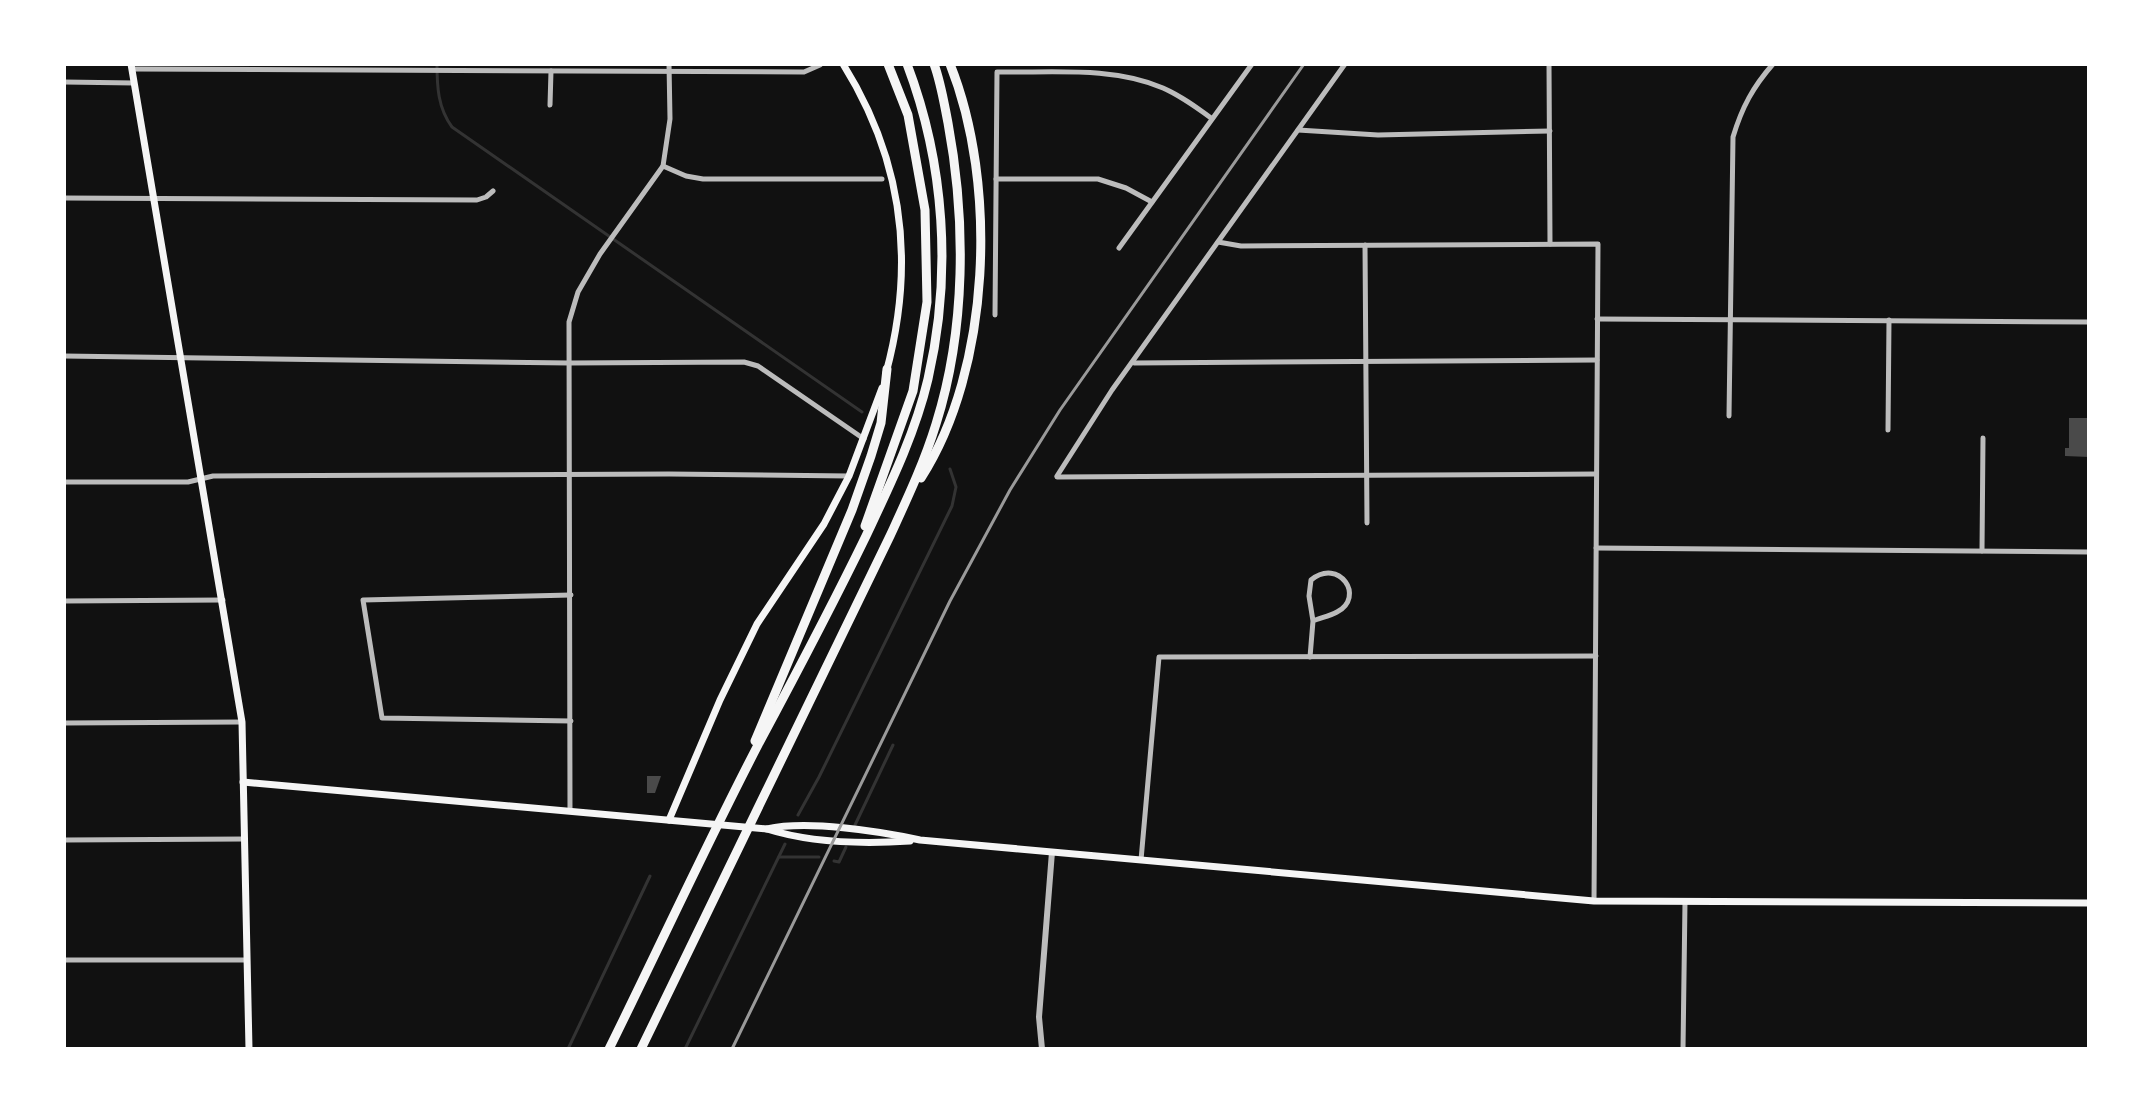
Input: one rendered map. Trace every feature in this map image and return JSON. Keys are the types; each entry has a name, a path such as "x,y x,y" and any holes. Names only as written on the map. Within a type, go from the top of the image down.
{"highway":[{"path":"843,583 909,403 927,302 925,210 908,115 888,64"},
{"path":"609,1049 735,790 843,583 907,446 928,379 940,307 940,204 929,135 907,64"},
{"path":"641,1049 906,501 937,422 957,308 961,251 953,153 934,64"},
{"path":"906,501 929,466 952,412 965,367 978,298 982,232 979,177 952,67"},
{"path":"735,790 860,488 881,423 887,369"}],"main road":[{"path":"669,820 720,700 757,624 824,524 849,476 887,369 902,272 893,178 879,130 843,64"},
{"path":"131,67 242,722 249,1049"},
{"path":"243,782 767,829 788,824 888,832 920,840 1594,901 2089,903"}],"street":[{"path":"1119,248 1252,64"},
{"path":"1345,64 1112,390 1057,477 1596,474"},
{"path":"1549,64 1550,244"},
{"path":"1729,416 1733,137 1750,93 1773,64"},
{"path":"131,67 551,71 669,68 804,72 820,65"},
{"path":"570,811 569,363 572,309 600,254 663,166 670,119 669,68"},
{"path":"550,105 551,71"},
{"path":"995,315 997,72 1126,76 1162,88 1211,118"},
{"path":"64,82 134,83"},
{"path":"1297,130 1378,135 1550,131"},
{"path":"663,166 686,176 703,179 882,179"},
{"path":"996,179 1098,179 1117,184 1152,202"},
{"path":"64,198 477,200 493,191"},
{"path":"1218,242 1241,246 1598,244 1594,901"},
{"path":"1365,245 1367,523"},
{"path":"1597,319 2089,322"},
{"path":"1888,430 1889,320"},
{"path":"64,356 752,363 864,439"},
{"path":"1133,363 1597,360"},
{"path":"1982,551 1983,438"},
{"path":"64,482 188,482 213,476 849,476"},
{"path":"1596,548 2089,552"},
{"path":"1310,657 1313,621 1309,596 1311,580 1321,574 1340,575 1349,588 1345,606 1338,612 1313,621"},
{"path":"571,595 363,600 382,718 571,721"},
{"path":"64,601 223,600"},
{"path":"1141,860 1159,657 1596,656"},
{"path":"64,723 242,722"},
{"path":"64,840 245,839"},
{"path":"1042,1049 1040,1008 1052,852"},
{"path":"1683,1049 1685,902"},
{"path":"64,960 248,960"}],"building":[{"path":"2069,418 2089,418 2089,457 2065,456 2065,448 2069,448"},
{"path":"647,776 661,776 655,793 647,793"}],"waterway":[{"path":"437,64 441,105 452,127 862,412"},
{"path":"798,815 952,506 956,487 950,469"},
{"path":"855,825 893,745"},
{"path":"685,1049 785,844"},
{"path":"834,861 839,862 846,847"},
{"path":"779,857 819,857"},
{"path":"568,1049 650,876"}],"railway":[{"path":"732,1049 950,601 1010,490 1060,410 1304,64"}]}
